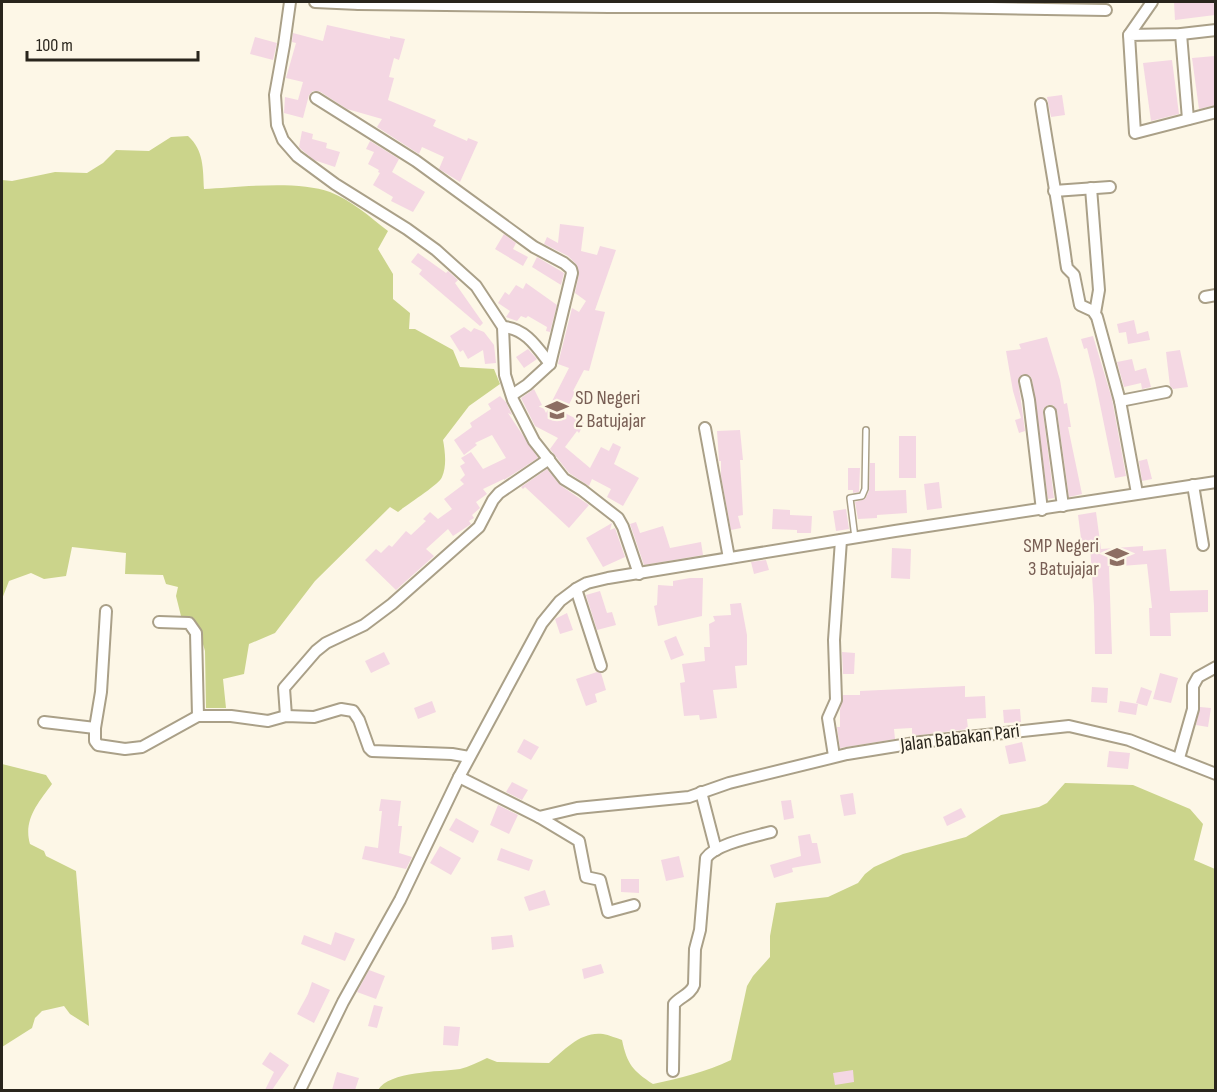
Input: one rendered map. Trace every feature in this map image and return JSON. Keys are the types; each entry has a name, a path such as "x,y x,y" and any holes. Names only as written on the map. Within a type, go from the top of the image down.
{"street":[{"path":"290,2 275,95 277,125 283,140 297,156 334,184 407,229 436,250 476,286 503,327 504,363 512,395 534,441 564,479 618,518 639,574"},
{"path":"315,2 937,4 1106,10"},
{"path":"1152,2 1129,35 1134,132 1140,133 1215,112"},
{"path":"1129,35 1181,34 1215,30"},
{"path":"1181,34 1188,119"},
{"path":"316,98 416,161 534,247 571,269 572,273 550,364 512,395"},
{"path":"1041,104 1067,268 1074,275 1080,305 1095,313"},
{"path":"1054,191 1110,187"},
{"path":"1091,188 1099,290 1095,313 1120,401 1137,493"},
{"path":"503,327 515,328 524,335 550,364"},
{"path":"1025,381 1042,510"},
{"path":"1120,401 1166,392"},
{"path":"1050,412 1063,506"},
{"path":"705,428 729,558"},
{"path":"286,716 284,688 316,651 326,643 364,625 392,604 479,527 499,493 549,459"},
{"path":"300,1090 343,1002 400,900 459,777 542,623 560,601 576,589 587,583 608,578 1215,482"},
{"path":"1193,485 1203,545"},
{"path":"834,756 828,718 836,700 834,640 841,540"},
{"path":"576,589 602,666"},
{"path":"106,611 101,692 95,728 95,741 98,745 110,748 136,748 149,744 198,716 231,716 262,721 286,716 314,717 349,709 359,720 372,751 452,754 469,758"},
{"path":"159,622 189,623 195,628 198,716"},
{"path":"1179,758 1193,709 1193,686 1198,677 1215,667"},
{"path":"44,722 95,728"},
{"name":"Jalan Babakan Pari","path":"539,817 577,808 689,797 729,783 834,756 921,742 1069,726 1129,740 1215,774"},
{"path":"459,777 539,817 579,841 586,877 600,880 608,912 634,905"},
{"path":"702,792 716,850"},
{"path":"673,1071 674,1004 693,989 694,985 695,949 701,916 704,865 709,854 716,850 771,832"}],"lane":[{"path":"855,538 850,498 862,496 866,489 866,430"}],"green space":[{"path":"188,136 200,154 204,189 268,185 317,188 330,192 360,209 388,231 378,249 393,274 393,299 410,313 409,329 415,329 453,350 460,367 494,369 500,384 469,406 443,440 445,463 444,473 440,480 398,512 390,507 315,581 275,633 249,644 244,674 223,679 226,708 206,708 205,651 197,624 181,616 176,596 178,587 166,584 163,575 125,574 126,553 72,547 66,576 44,579 31,573 9,581 2,599 2,180 12,181 55,172 87,173 103,163 116,150 149,151 171,137"},
{"path":"2,764 46,775 52,784 33,812 28,835 30,844 44,851 46,856 76,871 89,1026 70,1014 64,1006 42,1011 35,1018 32,1028 2,1047"},
{"path":"1065,783 1133,785 1190,809 1203,824 1194,860 1215,869 1215,1090 378,1090 392,1079 460,1069 487,1058 497,1062 549,1063 573,1042 595,1034 605,1034 622,1040 632,1066 653,1084 693,1074 731,1060 747,986 770,957 770,936 776,903 828,897 858,883 874,867 903,854 966,837 1001,815 1039,807 1047,803"}],"building":[{"path":"1174,2 1215,3 1215,15 1175,20"},
{"path":"327,25 390,39 390,36 405,39 399,60 394,58 389,77 394,78 388,100 436,120 433,126 467,141 468,138 478,142 460,182 439,169 444,157 422,147 419,154 377,127 382,119 347,109 319,91 313,91 309,95 303,118 284,113 285,97 298,100 303,82 286,78 296,43 292,42 293,33 323,41"},
{"path":"255,37 277,43 273,60 250,54"},
{"path":"1215,56 1215,105 1199,109 1192,58"},
{"path":"1172,60 1179,114 1151,121 1143,63"},
{"path":"1062,95 1065,115 1051,117 1047,97"},
{"path":"302,131 313,134 312,139 327,143 326,148 340,152 335,167 314,160 299,147"},
{"path":"370,141 399,159 392,172 425,192 413,212 391,201 393,197 373,185 380,173 368,164 374,152 366,149"},
{"path":"560,224 584,227 581,251 597,255 600,246 616,250 595,310 605,312 589,371 584,370 565,413 584,423 579,433 577,431 565,447 590,468 601,447 609,451 613,443 621,447 614,464 639,478 623,506 607,497 611,489 592,479 589,486 569,473 550,449 558,438 535,426 521,398 534,389 546,413 569,368 558,364 572,308 579,312 586,301 575,293 579,274 576,264 568,256 544,244 547,237 558,243"},
{"path":"504,234 516,243 513,249 528,257 523,266 495,249"},
{"path":"418,253 446,273 448,271 458,280 455,283 483,323 480,326 419,274 422,270 411,262"},
{"path":"537,257 564,273 561,285 532,267"},
{"path":"526,283 557,305 550,332 546,331 547,327 528,316 526,318 521,316 517,321 506,317 510,311 498,303 505,292 509,295 516,285 523,289"},
{"path":"1134,320 1137,334 1148,331 1150,340 1128,344 1126,332 1119,333 1117,324"},
{"path":"464,327 471,332 474,328 484,332 494,345 496,363 485,364 483,350 468,359 463,350 460,352 450,336"},
{"path":"1093,336 1112,399 1126,476 1115,478 1095,380 1087,348 1084,349 1081,339"},
{"path":"1047,337 1060,380 1064,404 1067,403 1071,427 1068,427 1082,494 1069,497 1057,411 1053,405 1048,405 1043,409 1043,413 1054,498 1048,499 1032,379 1024,374 1018,379 1025,431 1019,433 1015,420 1021,418 1013,391 1006,351 1021,349 1019,344"},
{"path":"528,349 537,359 524,368 516,357"},
{"path":"1180,350 1188,387 1173,389 1170,386 1166,352"},
{"path":"1132,359 1135,371 1146,368 1151,387 1142,389 1141,383 1124,387 1117,362"},
{"path":"500,396 506,402 512,415 508,413 538,458 504,480 483,489 487,494 476,502 480,508 472,515 474,518 469,521 471,524 453,536 448,529 426,549 434,556 396,590 365,560 376,549 381,553 389,545 392,547 406,531 411,535 426,521 423,519 430,512 438,519 452,509 444,499 464,484 460,480 465,475 460,466 465,463 461,458 471,452 483,469 506,458 492,435 475,443 477,445 464,455 454,440 472,427 470,423 491,409 488,404"},
{"path":"740,430 743,460 740,460 743,515 738,516 741,528 731,530 721,476 717,431"},
{"path":"899,436 916,436 916,478 899,478"},
{"path":"1147,459 1152,479 1142,481 1139,461"},
{"path":"870,463 875,463 875,491 906,490 907,513 858,519 855,502 865,499 869,491"},
{"path":"848,468 860,468 859,492 853,493 853,490 848,490"},
{"path":"547,469 560,485 589,505 569,528 525,487 523,489 521,487"},
{"path":"939,482 942,508 927,510 924,484"},
{"path":"773,509 790,510 790,515 812,516 811,533 772,529"},
{"path":"846,509 849,529 836,531 833,511"},
{"path":"1096,512 1101,549 1143,546 1143,551 1166,549 1170,591 1208,590 1208,612 1170,613 1171,636 1150,636 1149,608 1152,608 1147,564 1109,567 1112,654 1095,654 1090,545 1082,546 1078,515"},
{"path":"636,522 640,533 663,526 670,548 701,542 703,555 644,565 630,524"},
{"path":"612,523 610,530 615,528 625,557 603,567 586,538"},
{"path":"892,548 911,549 910,579 891,578"},
{"path":"766,560 769,570 754,574 751,562"},
{"path":"703,578 702,616 658,626 654,606 657,605 658,585 673,586 673,581"},
{"path":"600,591 607,613 612,612 616,625 597,630 586,595"},
{"path":"741,603 747,635 747,665 735,666 737,688 713,690 717,718 700,720 699,715 684,716 680,683 685,682 682,664 705,661 704,647 710,647 709,624 715,621 713,616 731,615 730,604"},
{"path":"567,613 573,630 560,634 555,619"},
{"path":"676,636 684,655 671,660 664,641"},
{"path":"384,652 390,664 371,673 365,661"},
{"path":"842,652 855,653 854,674 843,674"},
{"path":"597,672 601,673 606,690 595,694 597,702 586,706 576,679"},
{"path":"1160,673 1178,678 1171,703 1153,699"},
{"path":"965,686 965,697 985,696 986,718 967,719 968,729 912,736 912,728 894,729 895,739 840,748 837,727 840,727 843,695 860,695 860,691"},
{"path":"1092,687 1108,688 1107,703 1091,702"},
{"path":"1141,687 1152,691 1147,706 1136,703"},
{"path":"432,701 436,712 418,719 414,708"},
{"path":"1120,701 1138,704 1136,715 1118,712"},
{"path":"1200,707 1211,708 1208,727 1196,725"},
{"path":"1020,709 1021,722 1004,723 1003,710"},
{"path":"524,739 539,747 531,760 517,752"},
{"path":"1022,742 1026,761 1009,764 1005,746"},
{"path":"1109,751 1130,753 1128,769 1107,767"},
{"path":"512,782 528,790 522,800 506,792"},
{"path":"853,793 856,814 844,816 840,795"},
{"path":"381,799 401,801 398,826 402,826 399,853 412,857 406,869 362,859 365,846 378,848"},
{"path":"791,800 794,818 784,820 781,801"},
{"path":"498,805 518,815 509,834 490,825"},
{"path":"961,808 966,817 947,826 943,817"},
{"path":"456,818 479,831 473,843 449,830"},
{"path":"810,834 812,843 817,843 821,863 792,868 793,872 774,878 770,865 801,856 798,836"},
{"path":"440,846 461,858 451,875 430,863"},
{"path":"501,848 533,860 529,871 497,860"},
{"path":"679,856 684,877 666,881 661,860"},
{"path":"621,879 639,879 639,893 621,892"},
{"path":"545,890 550,905 529,911 524,897"},
{"path":"335,932 355,939 345,961 301,944 304,935 331,945"},
{"path":"512,935 514,947 492,950 491,937"},
{"path":"601,964 604,973 584,979 582,969"},
{"path":"369,970 385,976 376,999 357,992"},
{"path":"312,982 330,990 314,1023 297,1014"},
{"path":"374,1005 383,1007 377,1028 368,1026"},
{"path":"444,1026 460,1027 458,1046 443,1045"},
{"path":"270,1052 289,1065 272,1090 265,1090 274,1072 262,1064"},
{"path":"853,1070 854,1082 835,1085 833,1073"},
{"path":"337,1072 359,1078 355,1090 332,1090"}],"place":[{"name":"SD Negeri 2 Batujajar","path":"557,410"},
{"name":"SMP Negeri 3 Batujajar","path":"1117,557"}]}
